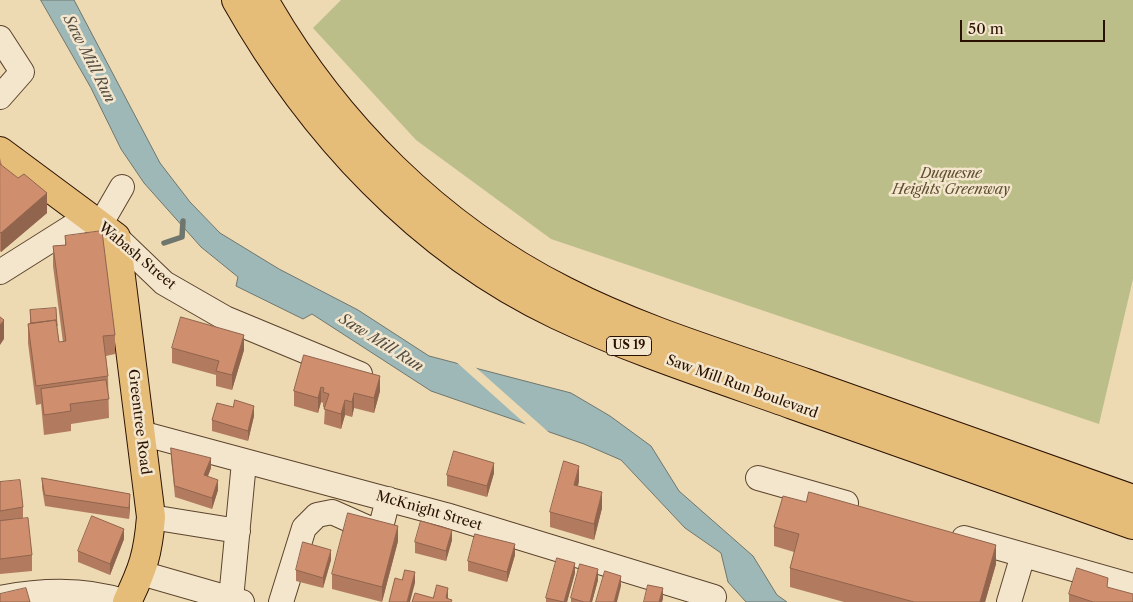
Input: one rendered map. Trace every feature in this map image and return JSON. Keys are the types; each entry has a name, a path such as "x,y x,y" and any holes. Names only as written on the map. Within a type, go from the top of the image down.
{"main road":[{"name":"Saw Mill Run Boulevard","path":"236,0 284,79 341,150 406,213 440,242 518,294 555,314 636,349 1133,525"},
{"name":"Saw Mill Run Boulevard","path":"264,0 305,65 359,133 410,183 455,222 530,272 566,292 645,326 1133,499"},
{"name":"Wabash Street","path":"0,151 102,226"},
{"name":"Greentree Road","path":"102,226 141,433 151,517 149,549 141,573 126,602"}],"street":[{"path":"0,38 22,72 0,97"},
{"path":"0,272 102,226 122,187"},
{"name":"Wabash Street","path":"102,226 164,283 225,318 374,380"},
{"name":"McKnight Street","path":"141,433 446,515 714,596"},
{"path":"141,573 237,600 238,531 244,462"},
{"path":"758,478 872,511"},
{"path":"281,602 304,528 317,515 332,512 368,528 378,528 382,523 388,499"},
{"path":"151,517 238,531"},
{"path":"947,533 1133,586"},
{"path":"1009,602 1023,555"},
{"path":"0,598 36,592 100,593 126,602"}],"green space":[{"name":"Duquesne Heights Greenway","path":"341,0 1133,0 1133,279 1099,424 551,239 416,140 313,28"}],"water":[{"name":"Saw Mill Run","path":"41,0 74,0 160,163 190,202 220,233 279,269 358,310 429,356 571,393 610,416 651,446 679,491 753,556 777,595 787,602 746,602 728,582 721,553 685,528 621,460 584,444 431,391 312,314 303,319 236,286 238,277 201,247 144,183 121,149 91,88"}],"pier":[{"path":"454,360 473,365 554,437 532,430"}],"building":[{"path":"0,164 18,178 24,174 47,193 1,233 0,232"},
{"path":"102,231 115,335 103,336 108,376 36,386 28,324 56,320 59,342 66,341 53,246 66,245 65,236"},
{"path":"56,308 57,326 56,320 31,323 30,310"},
{"path":"0,317 4,320 0,325"},
{"path":"181,317 244,335 232,375 216,371 219,361 172,348"},
{"path":"304,355 380,376 374,398 354,393 352,402 345,400 341,414 324,409 329,394 323,392 324,388 321,387 318,398 294,391"},
{"path":"106,380 109,399 70,404 71,411 44,415 41,389"},
{"path":"235,400 254,406 248,431 212,420 217,403 233,407"},
{"path":"171,448 211,458 204,475 218,480 212,498 175,486"},
{"path":"454,451 494,463 487,486 447,475"},
{"path":"564,461 579,466 574,485 602,492 594,524 550,512"},
{"path":"42,478 130,494 129,508 45,495"},
{"path":"20,480 23,507 0,511 0,482"},
{"path":"809,492 996,545 980,602 914,602 790,568 799,534 774,527 783,496 806,502"},
{"path":"348,513 398,526 382,587 332,574"},
{"path":"92,516 124,529 110,564 78,551"},
{"path":"28,518 32,555 0,559 0,521"},
{"path":"421,521 452,530 446,551 415,542"},
{"path":"475,534 515,544 507,572 468,561"},
{"path":"303,542 331,550 323,578 296,570"},
{"path":"557,558 575,563 564,602 546,598"},
{"path":"580,564 598,569 590,602 571,598"},
{"path":"1077,568 1108,578 1107,587 1133,594 1133,602 1093,602 1069,594"},
{"path":"405,570 415,572 407,602 389,602 395,578 402,580"},
{"path":"605,571 621,576 614,602 596,602"},
{"path":"437,585 448,588 446,598 452,600 451,602 412,602 415,593 433,598"},
{"path":"648,585 663,588 659,602 644,602"},
{"path":"26,588 30,602 0,602 0,594"}],"waterway":[{"path":"164,243 182,237 183,221"}]}
